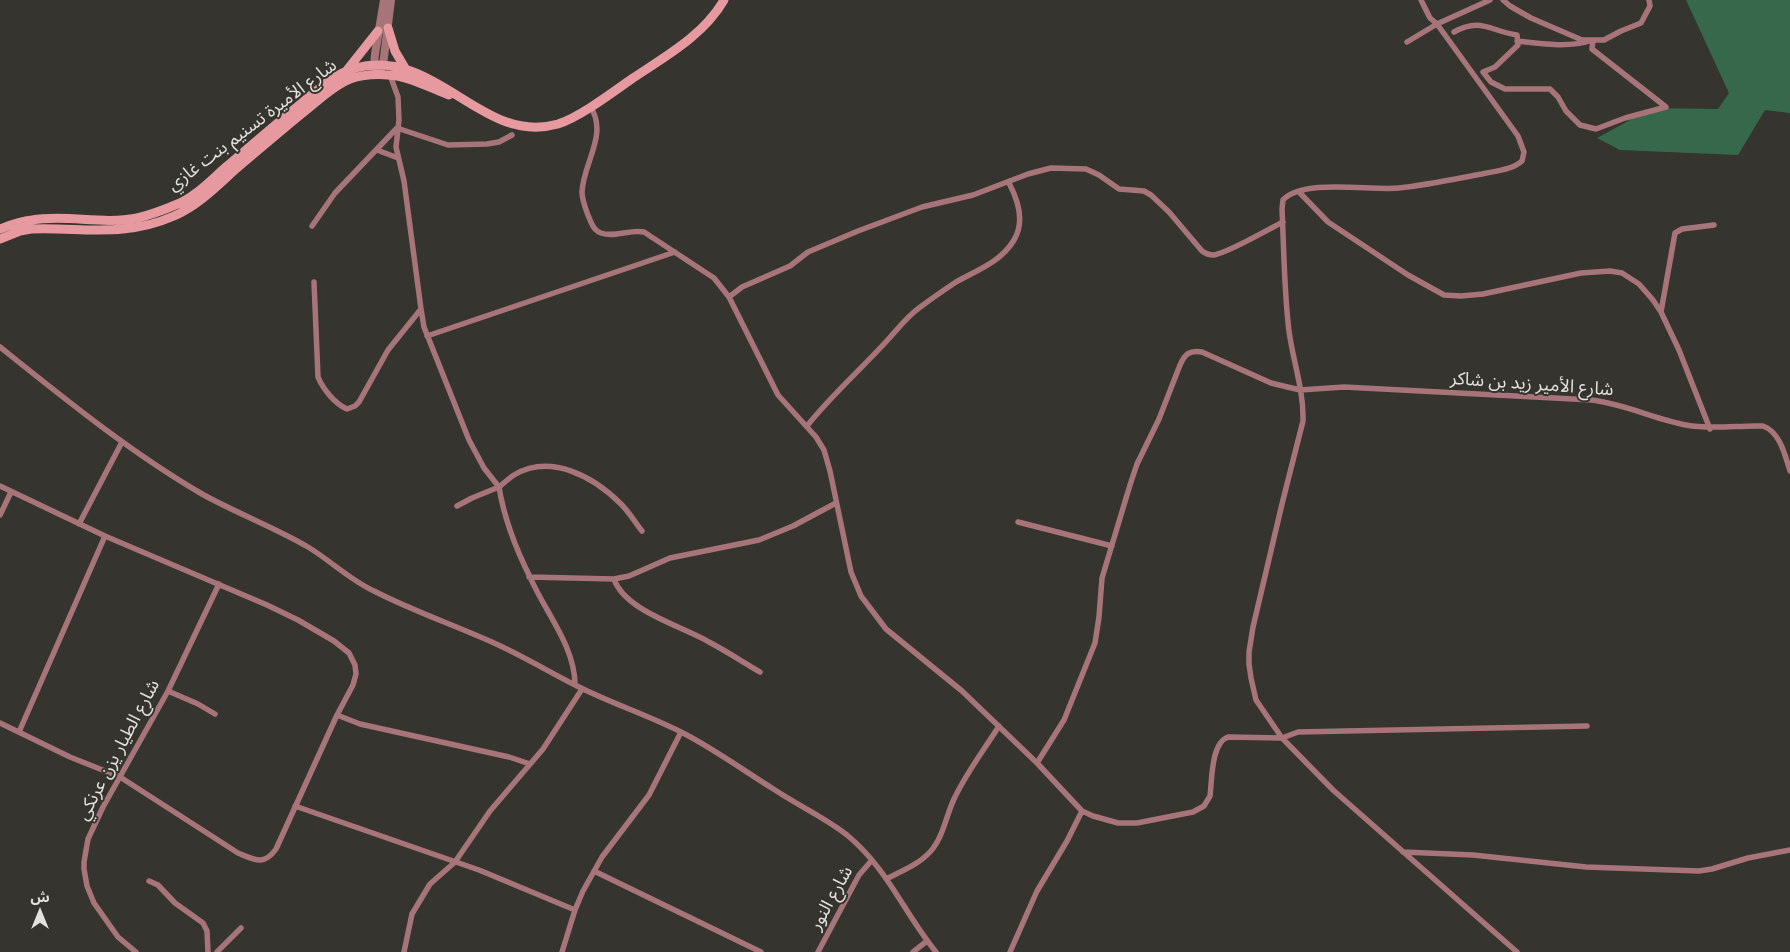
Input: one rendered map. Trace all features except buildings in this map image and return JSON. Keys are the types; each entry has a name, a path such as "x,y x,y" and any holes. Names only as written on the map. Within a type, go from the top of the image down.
{"main road":[{"name":"شارع الأميرة تسنيم بنت غازي","path":"0,230 34,219 107,220 136,218 163,210 203,188 310,96 347,70 405,68 438,83 459,98 493,116 527,127 564,122 664,57 702,29 710,22 724,0"},
{"path":"388,28 395,51 405,68"},
{"path":"347,70 378,31"},
{"name":"شارع الأميرة تسنيم بنت غازي","path":"0,239 31,229 124,230 149,225 176,215 213,191 302,114 338,86 377,69 459,98"}],"street":[{"path":"377,69 378,31 384,0"},
{"path":"377,69 388,28 392,0"},
{"path":"1421,0 1430,18 1437,24 1518,136 1524,148 1524,155 1522,162 1507,169 1400,188 1324,188 1299,192 1283,200 1287,309 1293,358 1303,408 1303,421 1253,626 1249,652 1251,678 1256,700 1282,738 1333,790 1517,952"},
{"path":"1407,42 1437,24 1490,0"},
{"path":"1503,0 1531,18 1582,40 1604,40 1641,23 1650,6 1649,0"},
{"path":"1454,32 1466,26 1480,24 1517,35 1518,45 1495,67 1483,72 1491,82 1506,88 1550,89 1558,96 1566,111 1580,125 1596,129 1625,118 1666,107 1592,50 1593,40"},
{"path":"1517,41 1540,44 1580,44 1593,40"},
{"path":"390,75 398,97 399,120 396,147 404,181 420,309 427,336 472,447 498,487 502,508 530,577 567,648 575,669 575,685"},
{"path":"590,106 595,114 598,132 583,184 582,195 592,225 603,234 633,231 644,232 714,278 729,297 778,394 816,437 824,450 830,470 851,572 867,605 886,629 962,691 1038,763 1082,811 1106,820 1127,824 1193,812 1208,801 1216,750 1221,741 1228,737 1282,738 1298,732 1588,726"},
{"path":"397,128 448,145 487,144 499,142 512,135"},
{"path":"312,226 335,193 397,128"},
{"path":"377,150 398,158"},
{"path":"729,297 742,287 790,266 808,252 858,231 922,207 974,196 1028,174 1051,168 1090,170 1119,189 1144,191 1151,194 1170,212 1202,251 1211,255 1228,250 1283,222"},
{"path":"806,426 826,402 881,348 911,314 955,283 1006,252 1015,239 1020,214 1018,202 1009,183"},
{"path":"1299,192 1328,222 1408,275 1444,295 1483,294 1560,277 1610,271 1622,273 1639,284 1662,312 1710,428"},
{"path":"1662,312 1675,233 1682,228 1714,225"},
{"path":"427,336 674,252"},
{"path":"314,282 318,377 325,389 347,409 359,402 388,350 420,309"},
{"path":"0,347 122,442 200,493 305,546 329,560 354,580 372,590 417,612 496,643 582,689 681,732 722,755 773,790 823,818 848,836 888,878 927,941 936,952"},
{"name":"شارع الأمير زيد بن شاكر","path":"1112,546 1137,464 1159,418 1185,354 1191,352 1202,352 1271,383 1300,390 1358,387 1592,400 1624,406 1678,424 1710,428 1756,425 1767,427 1776,435 1790,471"},
{"path":"79,524 122,442"},
{"path":"457,506 498,487 514,475 528,469 555,467 571,471 598,485 622,505 642,531"},
{"path":"0,486 105,536 298,620 334,641 349,653 355,665 356,674 353,685 271,856 266,860 256,861 216,840 120,777 70,757 0,723"},
{"path":"0,515 12,492"},
{"path":"530,577 614,579 629,576 670,558 759,540 792,526 836,503"},
{"path":"1018,522 1112,546 1102,578 1095,643 1064,720 1038,763"},
{"path":"18,732 105,536"},
{"path":"614,579 620,591 651,614 708,641 760,672"},
{"name":"شارع الطيار يزن عرنكي","path":"136,952 118,937 94,903 87,886 84,862 90,833 168,691 219,584"},
{"path":"404,952 409,924 419,901 430,884 455,862 490,811 543,749 582,689"},
{"path":"168,691 198,704 215,714"},
{"path":"337,715 360,724 509,757 530,764"},
{"path":"888,878 916,863 930,852 936,844 954,798 971,767 999,726"},
{"path":"562,952 575,910 594,871 602,857 649,795 681,732"},
{"path":"295,806 479,870 575,910"},
{"path":"1010,952 1037,891 1068,841 1082,811"},
{"path":"1403,852 1472,855 1586,867 1699,871 1748,858 1790,850"},
{"name":"شارع النور","path":"818,952 859,876 872,860"},
{"path":"594,871 760,952"},
{"path":"149,880 175,903 203,923 207,931 208,952"},
{"path":"217,952 241,928"},
{"path":"912,952 927,941"}],"green space":[{"path":"1686,0 1790,0 1790,113 1765,110 1738,155 1620,150 1597,138 1652,108 1718,109 1729,93"}]}
